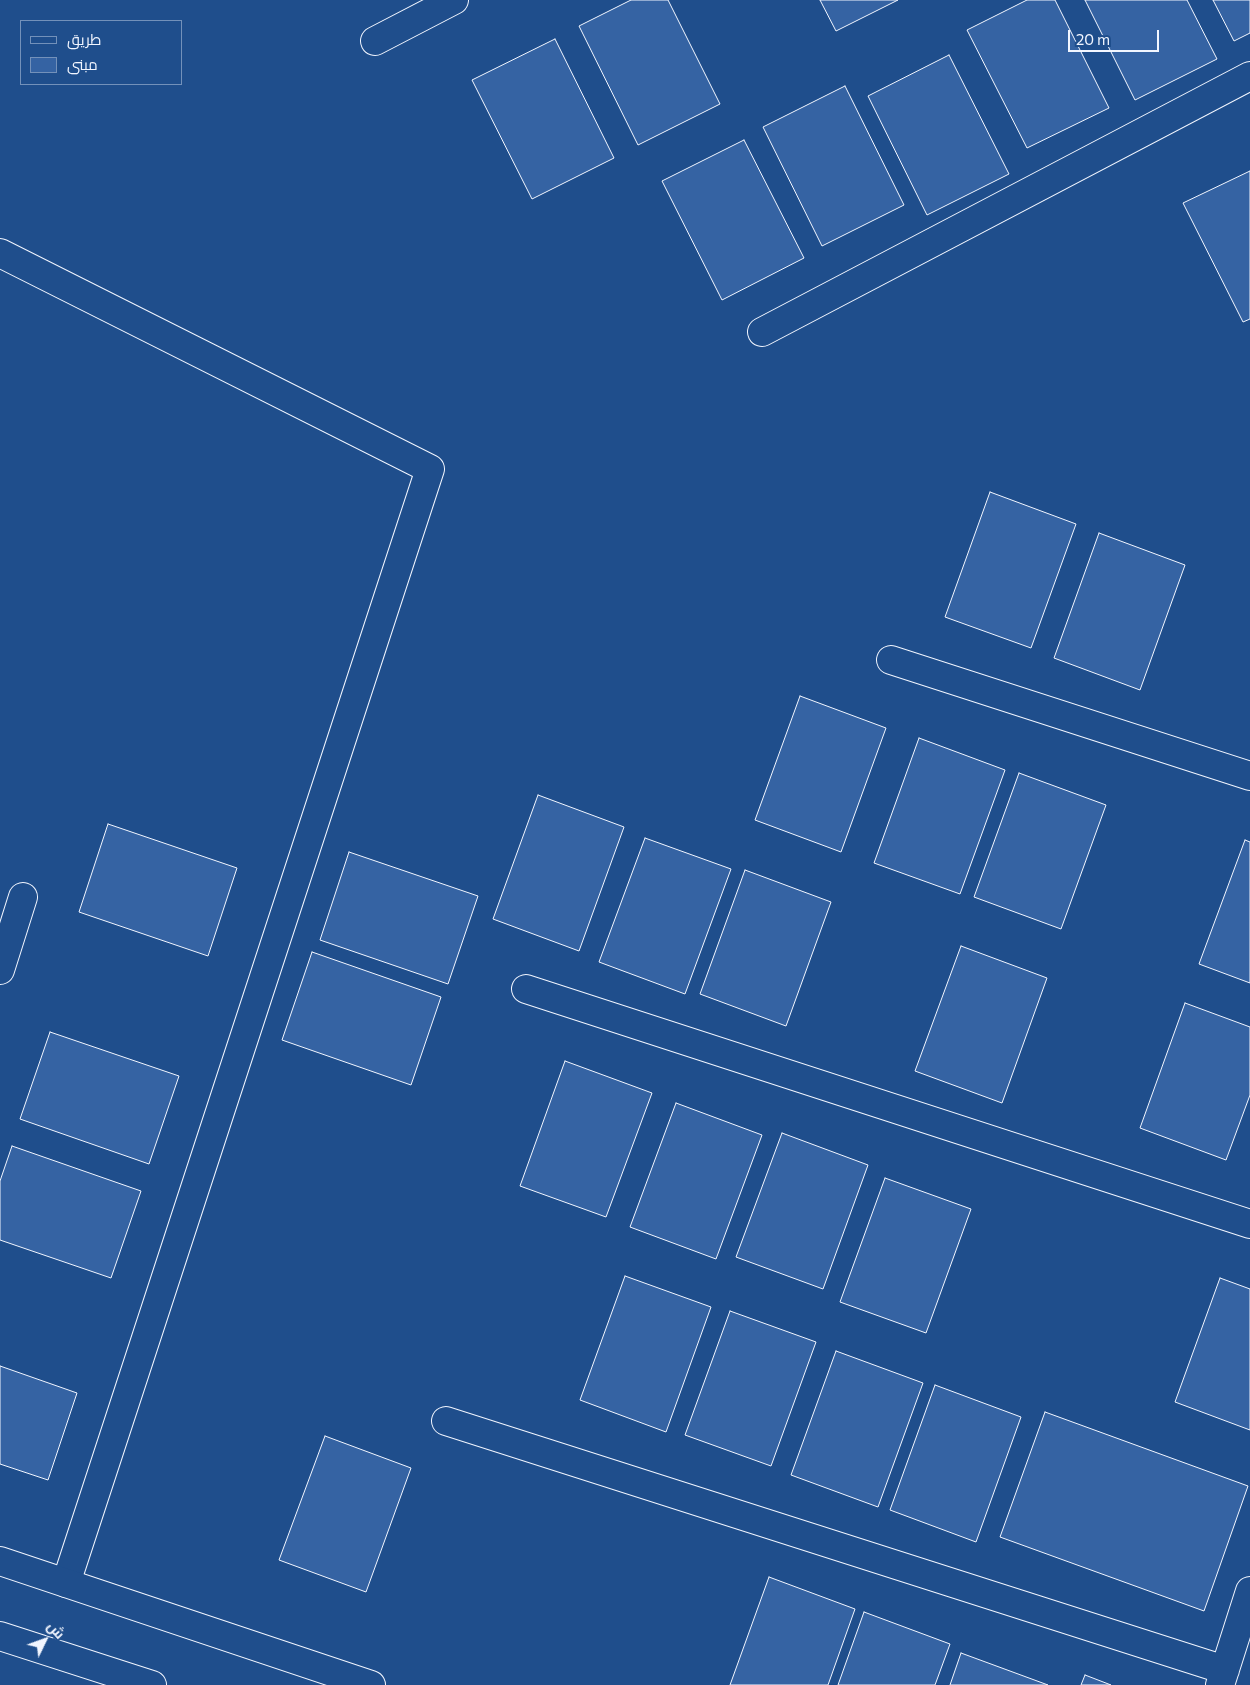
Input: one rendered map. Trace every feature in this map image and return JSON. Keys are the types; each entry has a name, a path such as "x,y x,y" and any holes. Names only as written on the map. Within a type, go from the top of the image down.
{"street":[{"path":"375,41 454,0"},
{"path":"762,332 1250,76"},
{"path":"0,253 430,469 66,1583"},
{"path":"891,660 1250,776"},
{"path":"0,970 23,897"},
{"path":"526,989 1250,1224"},
{"path":"446,1420 1223,1678 1250,1592"},
{"path":"0,1561 371,1685"},
{"path":"0,1636 152,1685"}],"building":[{"path":"631,0 668,0 720,104 638,145 579,26"},
{"path":"820,0 898,0 836,31"},
{"path":"1027,0 1055,0 1109,108 1027,148 967,30"},
{"path":"1085,0 1187,0 1217,59 1135,100"},
{"path":"1213,0 1250,0 1250,33 1234,41"},
{"path":"555,39 614,158 532,199 472,80"},
{"path":"949,55 1009,174 927,215 868,96"},
{"path":"845,86 904,205 822,246 763,127"},
{"path":"744,140 804,258 722,300 662,181"},
{"path":"1250,171 1250,319 1243,322 1183,203"},
{"path":"990,492 1076,524 1031,648 945,617"},
{"path":"1099,533 1185,565 1140,690 1054,658"},
{"path":"800,696 886,728 841,852 755,820"},
{"path":"919,738 1005,770 960,894 874,863"},
{"path":"1019,773 1106,805 1061,929 974,897"},
{"path":"538,795 624,827 579,951 493,919"},
{"path":"108,824 237,868 208,956 79,912"},
{"path":"645,838 731,869 685,994 599,962"},
{"path":"1245,840 1250,842 1250,983 1199,964"},
{"path":"349,852 478,896 448,984 320,940"},
{"path":"745,870 831,902 786,1026 700,994"},
{"path":"961,946 1047,978 1002,1103 915,1071"},
{"path":"312,952 441,997 411,1085 282,1040"},
{"path":"1185,1003 1250,1027 1250,1095 1226,1160 1140,1128"},
{"path":"50,1032 179,1076 149,1164 20,1119"},
{"path":"565,1061 652,1093 606,1217 520,1186"},
{"path":"676,1103 762,1135 716,1259 630,1227"},
{"path":"782,1133 868,1165 823,1289 736,1257"},
{"path":"12,1146 141,1191 111,1278 0,1240 0,1181"},
{"path":"885,1178 971,1209 926,1333 840,1302"},
{"path":"625,1276 711,1307 666,1432 580,1400"},
{"path":"1220,1278 1250,1289 1250,1430 1175,1402"},
{"path":"730,1311 816,1342 771,1466 685,1435"},
{"path":"836,1351 923,1383 878,1507 791,1475"},
{"path":"0,1366 77,1393 48,1480 0,1464"},
{"path":"935,1385 1021,1417 976,1542 890,1510"},
{"path":"1045,1412 1248,1486 1204,1611 1000,1537"},
{"path":"325,1436 411,1468 366,1592 279,1560"},
{"path":"769,1577 855,1609 828,1685 730,1685"},
{"path":"864,1612 950,1644 935,1685 838,1685"},
{"path":"961,1653 1048,1685 950,1685"},
{"path":"1085,1675 1111,1685 1081,1685"}]}
